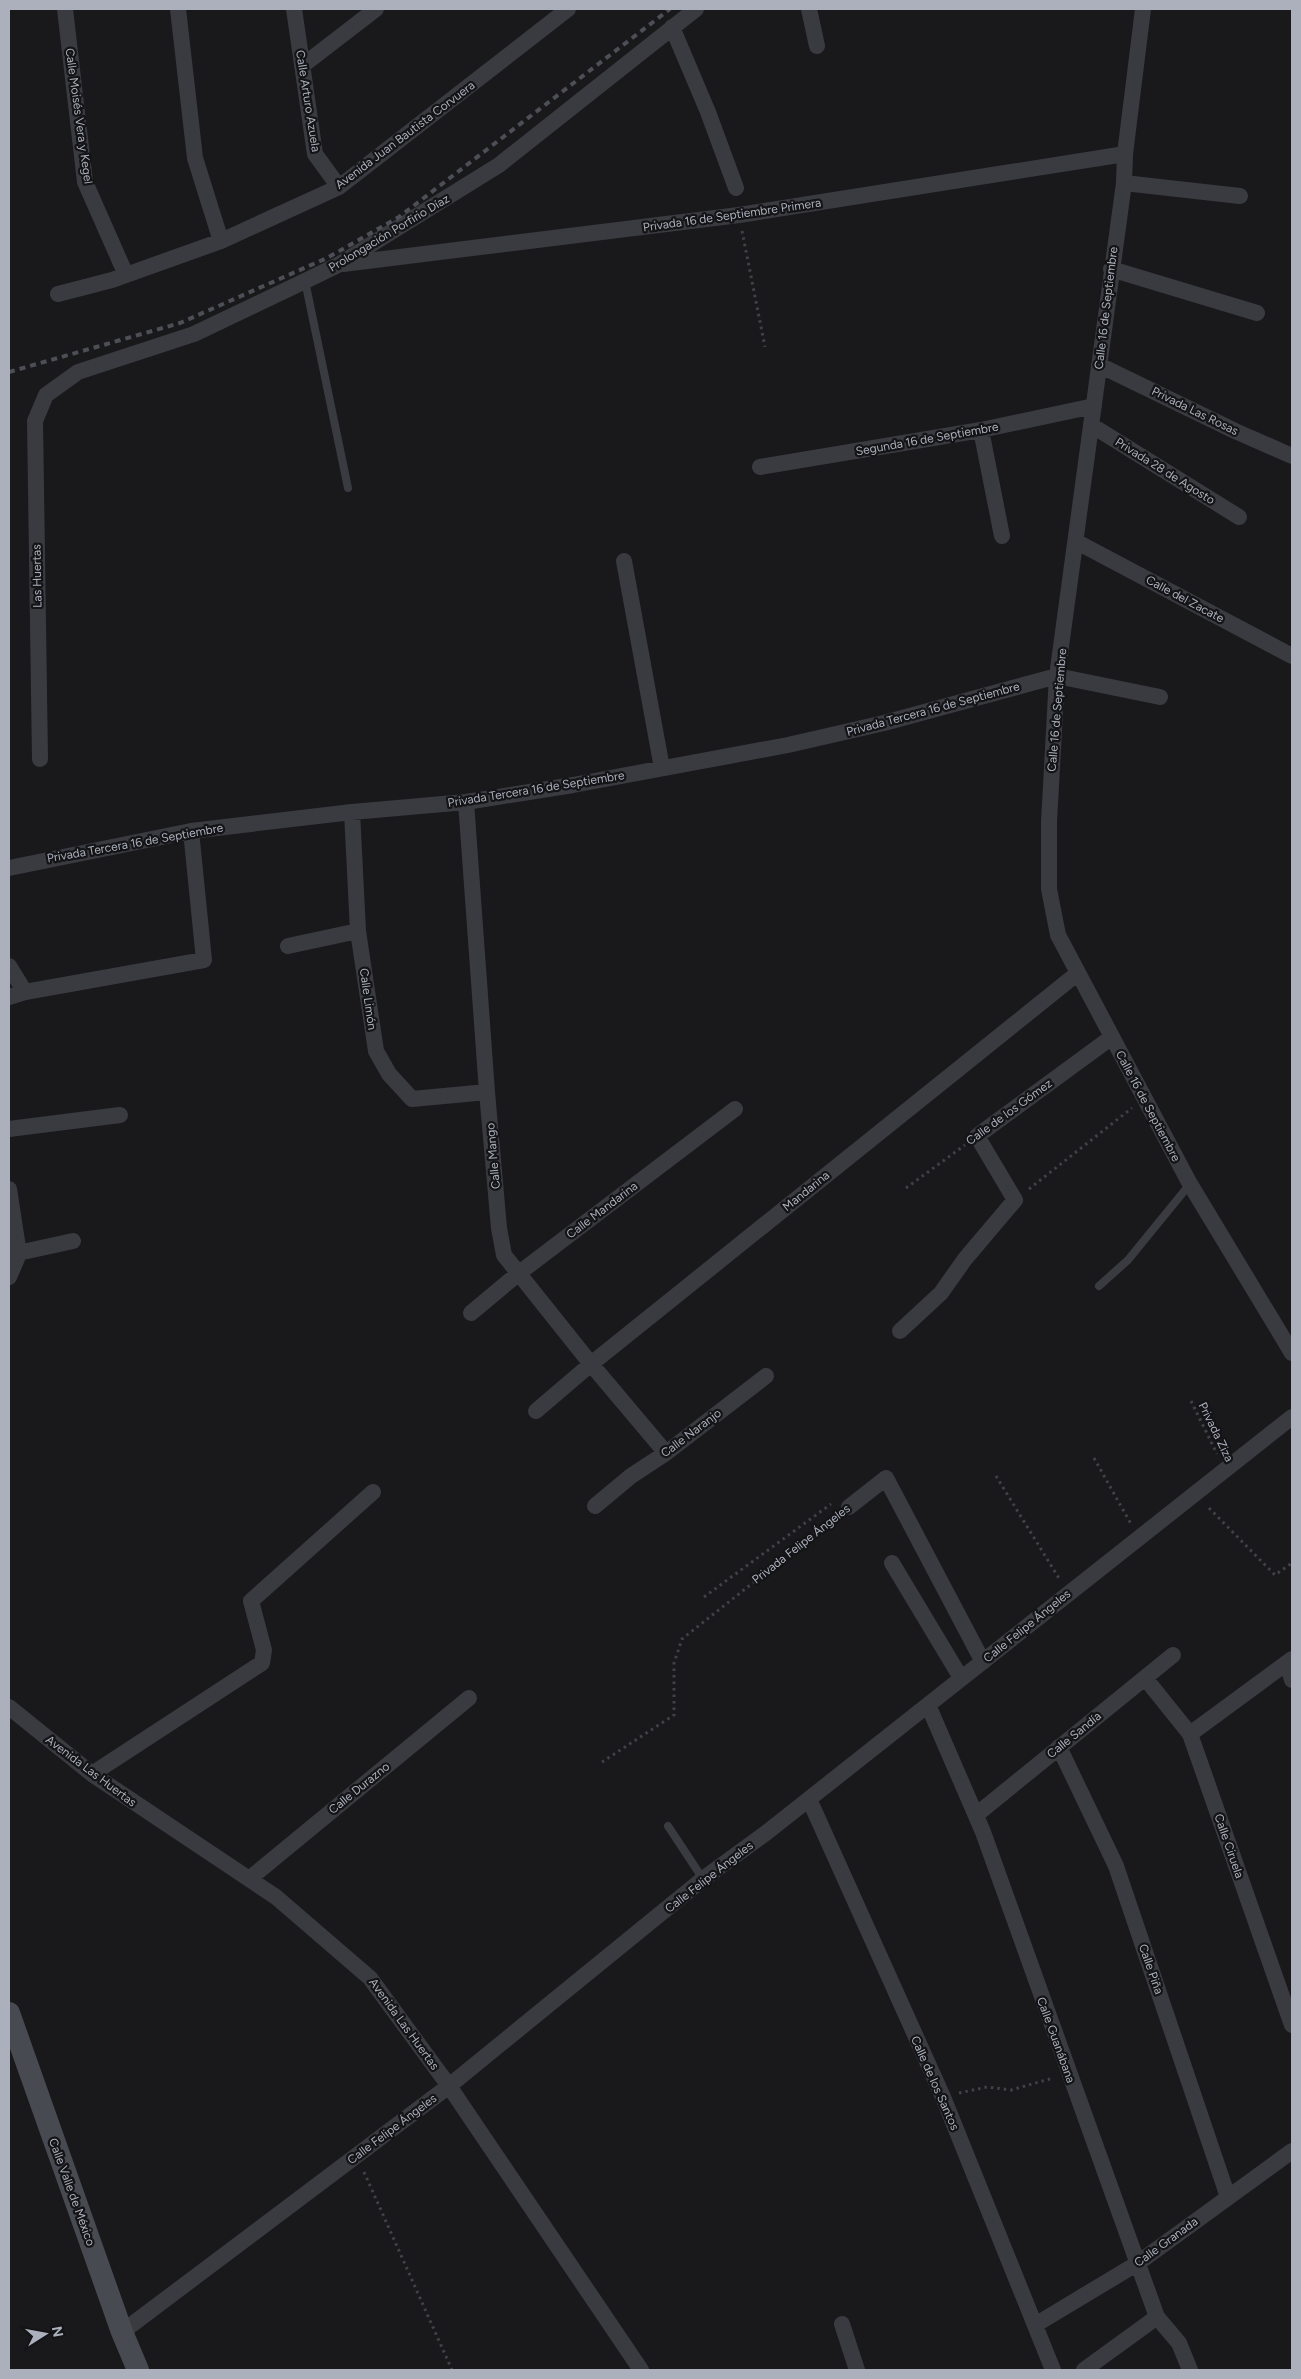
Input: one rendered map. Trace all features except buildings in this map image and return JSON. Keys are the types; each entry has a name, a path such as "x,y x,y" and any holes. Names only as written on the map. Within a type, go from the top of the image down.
{"street":[{"name":"Calle Moisés Vera y Kegel","path":"65,9 85,182 126,275"},
{"path":"178,9 195,158 221,241"},
{"name":"Calle Arturo Azuela","path":"294,9 315,154 339,187"},
{"path":"302,66 376,9"},
{"name":"Avenida Juan Bautista Corvuera","path":"58,294 126,275 221,241 339,187 568,9"},
{"name":"Prolongación Porfirio Díaz","path":"46,395 78,372 194,334 338,265 499,165 696,9"},
{"path":"809,9 817,46"},
{"name":"Calle 16 de Septiembre","path":"1143,9 1124,154 1124,183 1110,269 1077,542 1057,676 1049,822 1049,889 1058,935 1190,1184 1292,1353"},
{"path":"672,28 708,112 736,188"},
{"name":"Privada 16 de Septiembre Primera","path":"338,265 739,215 1124,154"},
{"path":"1124,183 1240,196"},
{"path":"1110,269 1257,313"},
{"name":"Privada Las Rosas","path":"1099,364 1234,431 1292,456"},
{"name":"Las Huertas","path":"40,759 34,421 46,395"},
{"name":"Segunda 16 de Septiembre","path":"760,467 981,430 1094,406"},
{"name":"Privada 28 de Agosto","path":"1091,425 1239,517"},
{"path":"981,430 1002,536"},
{"name":"Calle del Zacate","path":"1077,542 1292,656"},
{"path":"624,561 662,768"},
{"path":"1057,676 1160,697"},
{"name":"Privada Tercera 16 de Septiembre","path":"9,868 191,831 352,812 466,802 788,745 884,723 1057,676"},
{"name":"Calle Mango","path":"466,802 499,1228 504,1255 591,1364 666,1453"},
{"name":"Calle Limón","path":"352,812 358,931 376,1051 389,1074 412,1099 488,1092"},
{"path":"9,966 17,994 204,960 191,831"},
{"path":"288,946 358,931"},
{"name":"Mandarina","path":"536,1411 591,1364 1078,973"},
{"name":"Calle de los Gómez","path":"977,1136 1112,1037"},
{"name":"Calle Mandarina","path":"471,1313 519,1273 735,1109"},
{"path":"9,1129 120,1115"},
{"path":"900,1331 941,1293 965,1260 1015,1200 977,1136"},
{"path":"9,1189 14,1255 9,1276"},
{"path":"14,1255 73,1241"},
{"name":"Calle Naranjo","path":"595,1506 616,1490 630,1476 666,1453 766,1376"},
{"name":"Calle Felipe Ángeles","path":"122,2332 449,2086 703,1879 809,1799 1292,1417"},
{"name":"Privada Felipe Ángeles","path":"849,1507 886,1478 983,1662"},
{"path":"92,1774 262,1663 264,1650 251,1601 374,1492"},
{"path":"892,1563 961,1678"},
{"name":"Calle Sandía","path":"976,1815 1173,1655"},
{"path":"1190,1734 1289,1661 1292,1680"},
{"name":"Calle Ciruela","path":"1145,1678 1190,1734 1292,2025"},
{"name":"Calle Durazno","path":"248,1879 469,1698"},
{"name":"Calle Guanábana","path":"928,1705 976,1815 1157,2317 1179,2343 1190,2370"},
{"name":"Avenida Las Huertas","path":"9,1707 92,1774 276,1897 370,1978 449,2086 641,2370"},
{"name":"Calle Piña","path":"1059,1747 1116,1866 1228,2198"},
{"name":"Calle de los Santos","path":"809,1799 943,2097 1053,2370"},
{"name":"Calle Valle de México","path":"9,2013 134,2368"},
{"name":"Calle Granada","path":"1035,2325 1138,2263 1292,2151"},
{"path":"1084,2370 1157,2317"},
{"path":"842,2324 857,2370"}],"lane":[{"path":"305,282 348,488"},
{"path":"1099,1286 1128,1260 1190,1184"},
{"path":"668,1826 703,1879"}],"path":[{"path":"739,215 765,347"},
{"path":"1015,1200 1144,1098"},
{"name":"Calle de los Gómez","path":"906,1188 977,1136"},
{"name":"Privada Ziza","path":"1191,1401 1225,1470"},
{"path":"1094,1458 1139,1538"},
{"path":"996,1476 1068,1593"},
{"path":"704,1597 839,1498 849,1507"},
{"name":"Privada Felipe Ángeles","path":"602,1762 674,1715 674,1664 682,1639 849,1507"},
{"path":"1209,1508 1275,1574 1292,1563"},
{"path":"943,2097 987,2087 1011,2090 1068,2074"},
{"path":"357,2155 452,2370"}],"railway":[{"path":"9,372 180,323 327,258 399,217 670,9"}]}
